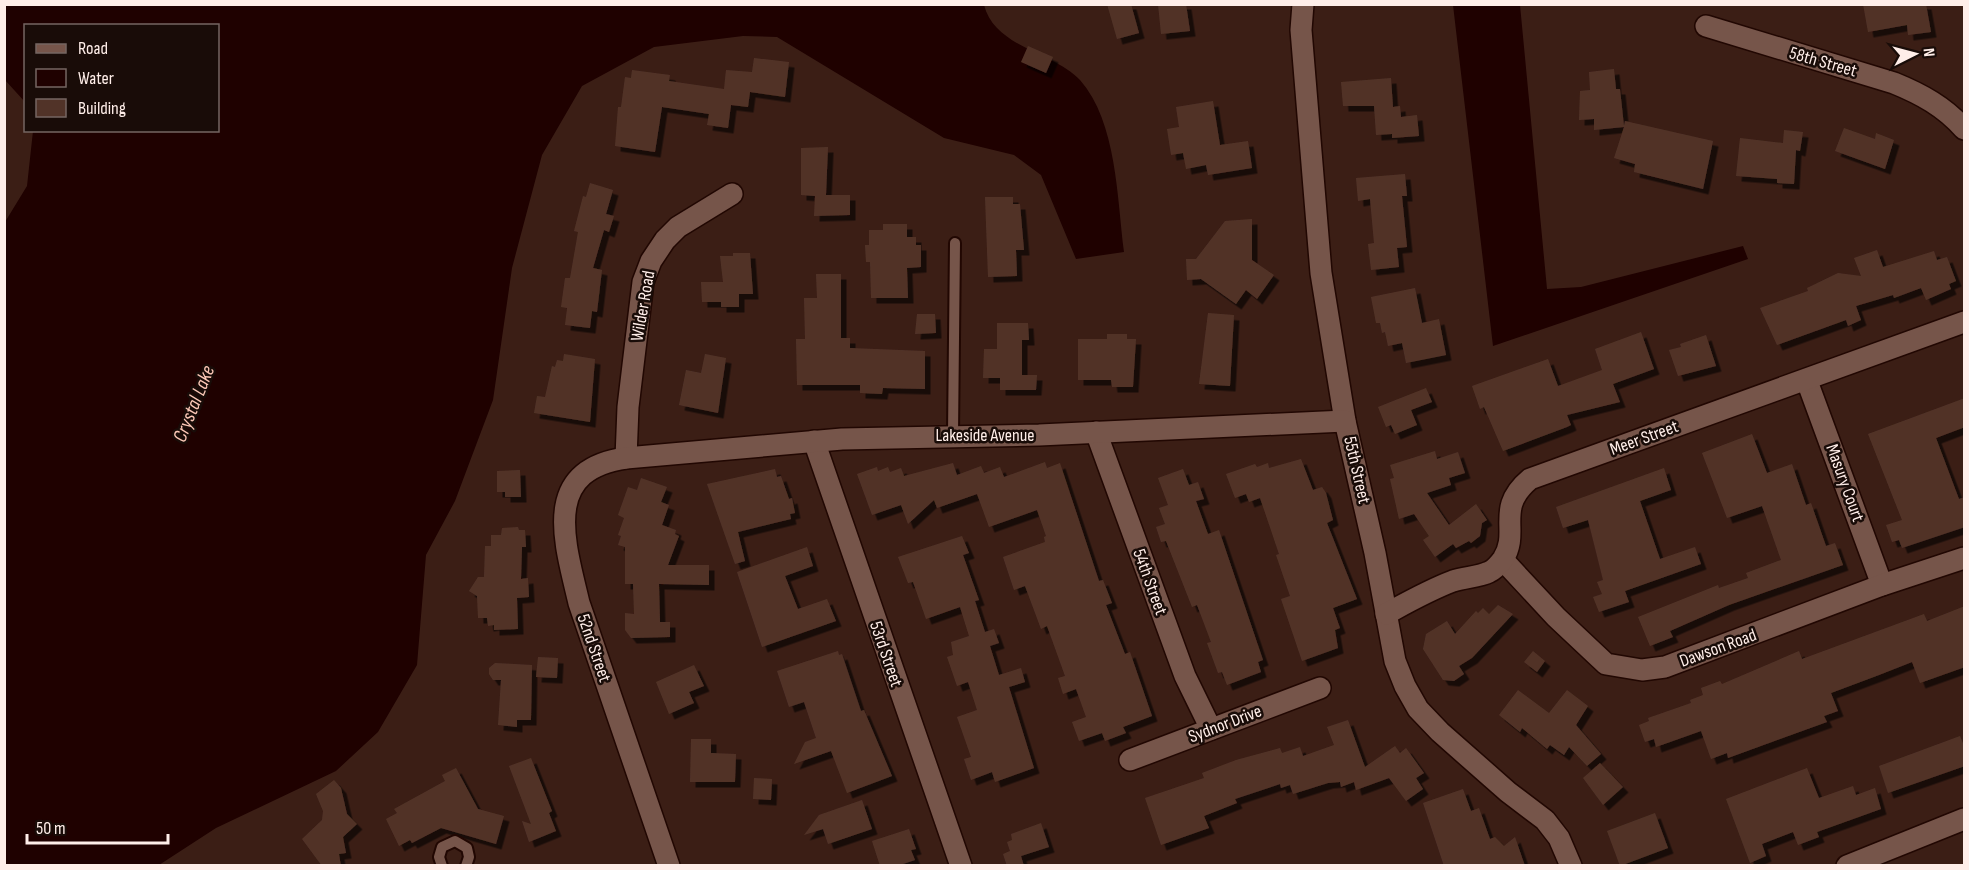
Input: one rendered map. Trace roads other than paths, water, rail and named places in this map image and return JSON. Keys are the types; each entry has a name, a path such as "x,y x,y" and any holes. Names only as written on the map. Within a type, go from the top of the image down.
{"street":[{"name":"55th Street","path":"1303,4 1302,40 1321,273 1345,421 1395,661 1404,686 1418,708 1440,732 1508,792 1532,807 1545,820 1559,838 1572,866"},
{"name":"58th Street","path":"1706,26 1912,90 1945,110 1965,129"},
{"name":"Wilder Road","path":"626,458 628,406 643,282 651,261 665,240 678,227 732,194"},
{"name":"Meer Street","path":"1503,560 1507,551 1511,501 1518,489 1530,479 1807,381 1965,322"},
{"name":"Masury Court","path":"1807,381 1882,585"},
{"name":"Lakeside Avenue","path":"626,458 814,441 1345,421"},
{"name":"54th Street","path":"1096,432 1185,676 1211,729"},
{"name":"53rd Street","path":"814,441 961,866"},
{"name":"52nd Street","path":"626,458 608,460 593,467 580,477 572,488 562,516 579,603 669,866"},
{"name":"Dawson Road","path":"1503,560 1556,617 1606,664 1642,670 1665,667 1742,640 1882,585 1965,558"},
{"path":"1386,614 1445,584 1491,572 1503,560"},
{"name":"Sydnor Drive","path":"1130,760 1320,688"},
{"path":"1848,866 1965,819"}],"lane":[{"path":"953,434 955,243"},
{"path":"442,866 439,857 442,847 455,841 467,848 469,857 466,866"}],"water":[{"name":"Crystal Lake","path":"5,5 984,5 990,19 1000,31 1069,71 1080,80 1092,97 1102,117 1113,162 1124,252 1076,259 1041,175 1014,155 944,138 777,37 743,36 654,47 582,86 542,155 512,268 493,400 455,501 426,555 417,665 378,732 336,771 216,828 159,865 5,865 5,222 27,186 33,132 219,132 219,24 24,24 24,101 5,80"},
{"path":"1453,5 1520,5 1547,289 1581,287 1743,246 1748,259 1493,346"}]}
